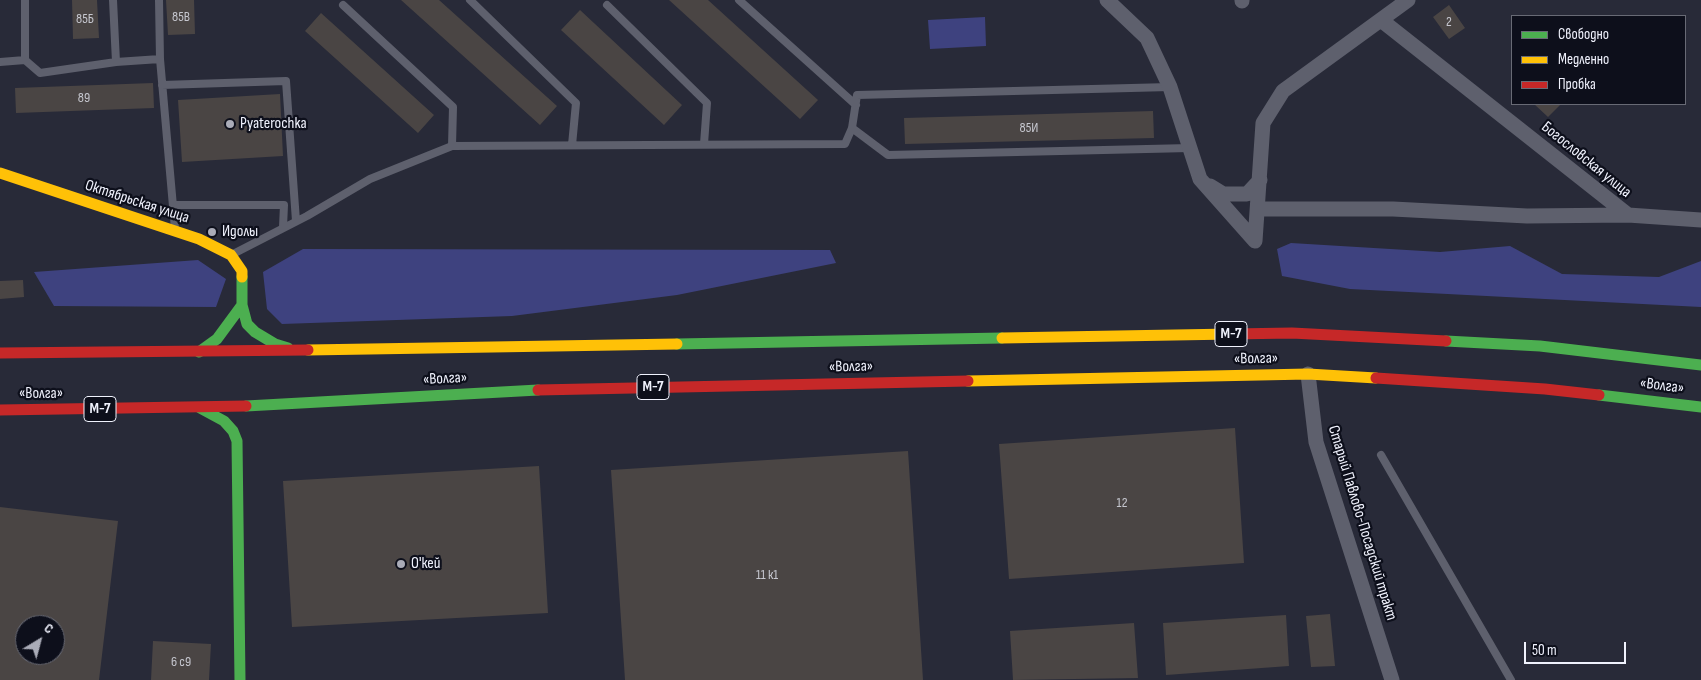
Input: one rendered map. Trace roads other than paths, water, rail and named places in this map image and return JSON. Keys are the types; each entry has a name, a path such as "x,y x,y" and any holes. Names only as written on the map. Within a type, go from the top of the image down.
{"main road":[{"name":"Октябрьская улица","path":"0,173 199,239 231,255"},
{"path":"231,255 242,271 242,305 247,324 255,332 275,344 293,349"},
{"path":"199,352 217,339 242,305"},
{"name":"«Волга»","path":"0,353 199,352 1292,333 1540,346 1701,365"},
{"name":"«Волга»","path":"0,410 200,408 579,388 1308,374 1545,389 1701,408"},
{"path":"237,441 248,420 261,407 273,404"},
{"path":"200,408 224,422 233,430 237,441 240,680"}],"street":[{"path":"1107,0 1147,38 1170,87 1200,180 1256,241 1263,123 1283,92 1408,0"},
{"name":"Богословская улица","path":"1381,20 1628,216"},
{"path":"1200,180 1223,194 1247,194 1260,180"},
{"path":"1258,209 1393,209 1527,216 1628,216 1701,220"},
{"name":"Старый Павлово-Посадский тракт","path":"1308,374 1316,442 1392,680"}],"lane":[{"path":"25,0 25,60"},
{"path":"113,0 116,62"},
{"path":"158,0 160,59 175,232"},
{"path":"470,0 576,104 572,146"},
{"path":"739,0 856,105"},
{"path":"343,4 453,107 452,146"},
{"path":"607,5 706,102 704,144"},
{"path":"0,62 25,60 40,73 116,62 160,59"},
{"path":"162,85 286,81 296,222"},
{"path":"231,255 296,222 370,179 452,146 845,144 852,128 857,95 1170,87"},
{"path":"852,128 888,155 1190,148"},
{"path":"173,205 284,206 283,227"},
{"path":"1381,455 1511,680"}],"place":[{"name":"Pyaterochka","path":"230,124"},
{"name":"Идолы","path":"212,232"},
{"name":"О'кей","path":"401,564"}]}
